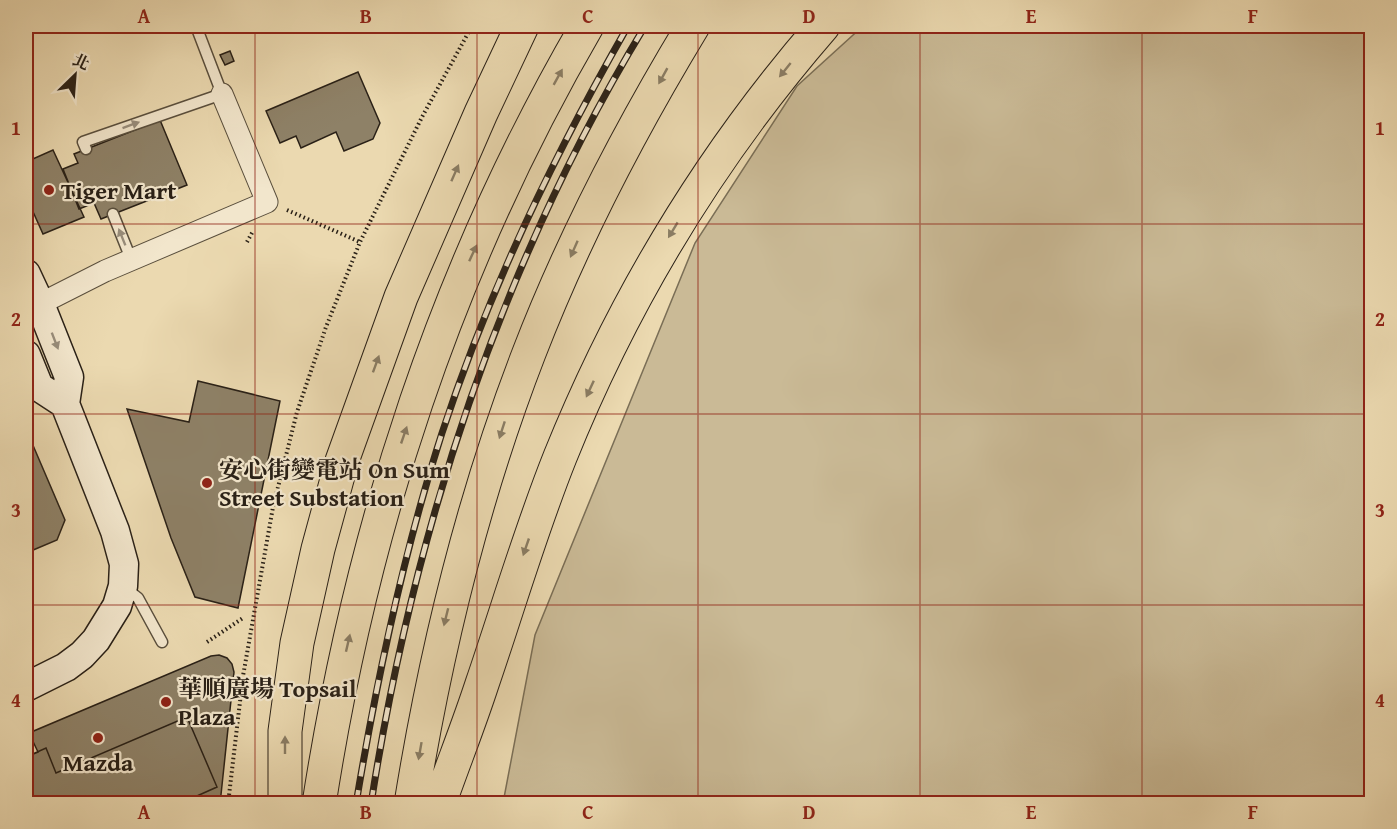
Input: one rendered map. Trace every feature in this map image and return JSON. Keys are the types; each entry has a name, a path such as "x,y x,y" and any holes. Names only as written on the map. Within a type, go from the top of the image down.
{"highway":[{"path":"285,804 285,731 297,643 318,549 342,461 401,297 522,26"},
{"path":"319,804 347,644 375,531 405,432 444,322 468,263 523,143 587,26"},
{"path":"411,804 428,700 452,596 487,476 529,353 578,239 603,188 635,126 693,26"},
{"path":"439,804 546,492 615,336 647,275 709,173 767,92 823,26"}],"street":[{"path":"33,308 131,259 267,202 222,94"},
{"path":"26,274 33,308 69,377 65,404 122,550 124,564 123,586 108,624 82,655 57,672 26,687"},
{"path":"26,356 39,387 65,404"}],"lane":[{"path":"86,149 83,142 222,94 196,26"},
{"path":"113,214 131,259"},
{"path":"123,586 138,598 162,642"}],"path":[{"path":"228,804 243,676 273,507 284,458 304,390 360,242 407,147 472,26"},
{"path":"267,202 360,242"},
{"path":"207,642 243,618"}],"shaded area":[{"path":"863,26 1371,26 1371,803 503,803 535,635 695,243 797,86"}],"building":[{"path":"230,51 234,61 225,65 220,55"},
{"path":"358,72 380,123 373,139 344,151 336,132 301,148 296,136 280,143 266,111"},
{"path":"160,120 187,185 101,219 94,203 79,209 63,169 78,163 74,154"},
{"name":"Tiger Mart","path":"53,150 84,217 43,234 26,196 26,162"},
{"name":"安心街變電站 On Sum Street Substation","path":"198,381 280,401 238,608 195,597 171,538 127,409 189,422"},
{"path":"26,429 65,520 57,540 26,553"},
{"name":"華順廣場 Topsail Plaza","path":"219,655 227,658 234,672 220,804 26,804 26,757 38,752 29,733 211,656"},
{"path":"187,717 217,787 179,804 26,804 26,757 46,748 56,773"}],"railway":[{"path":"356,804 382,663 403,570 428,479 460,380 480,327 525,224 574,124 628,26"},
{"path":"371,804 389,701 412,600 438,500 470,401 506,304 547,210 593,117 645,26"}],"place":[{"name":"Tiger Mart","path":"49,190"},
{"name":"安心街變電站 On Sum Street Substation","path":"207,483"},
{"name":"華順廣場 Topsail Plaza","path":"166,702"},
{"name":"Mazda","path":"98,738"}]}
